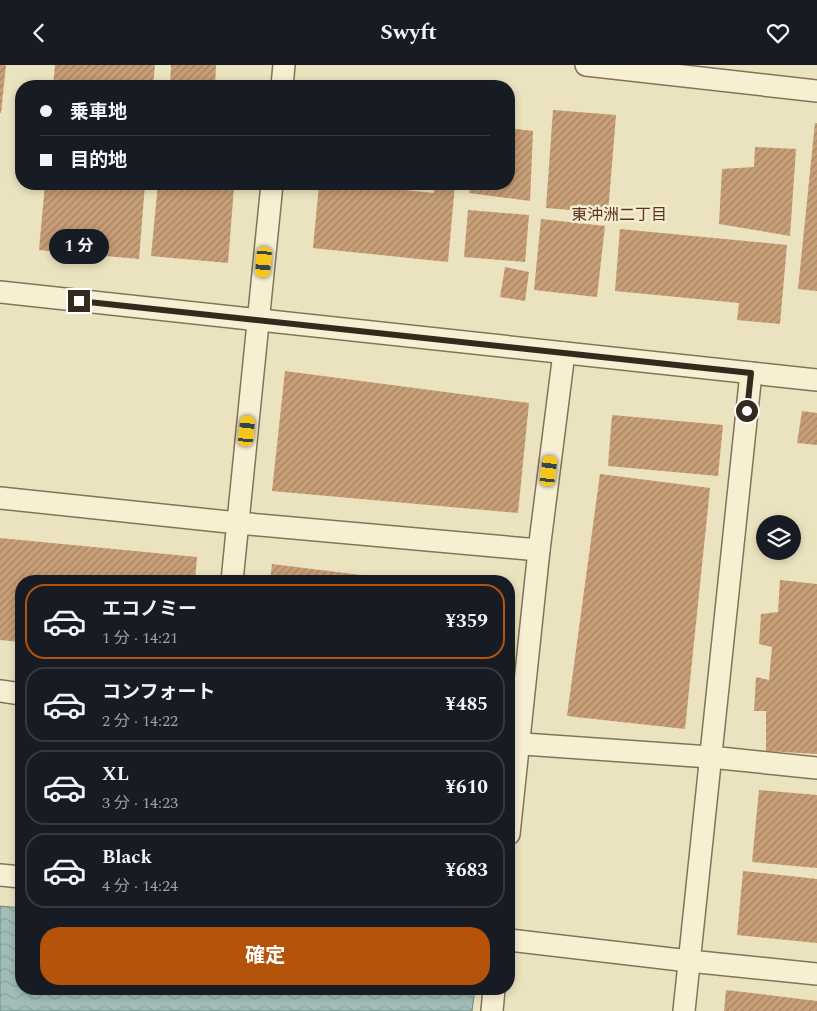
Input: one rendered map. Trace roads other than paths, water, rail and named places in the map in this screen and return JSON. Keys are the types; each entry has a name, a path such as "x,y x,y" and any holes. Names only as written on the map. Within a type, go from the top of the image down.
{"street":[{"path":"283,80 284,65"},
{"path":"586,65 817,91"},
{"path":"233,575 271,190"},
{"path":"0,292 817,380"},
{"path":"515,736 564,353"},
{"path":"684,1011 751,373"},
{"path":"0,498 238,523 539,550"},
{"path":"0,691 15,693"},
{"path":"515,744 710,757 817,768"},
{"path":"0,875 15,876"},
{"path":"515,941 817,974"},
{"path":"492,1011 493,995"}],"water":[{"path":"0,906 15,907 15,995 474,995 472,1011 0,1011"}],"district":[{"name":"東沖洲二丁目","path":"619,214"}]}
